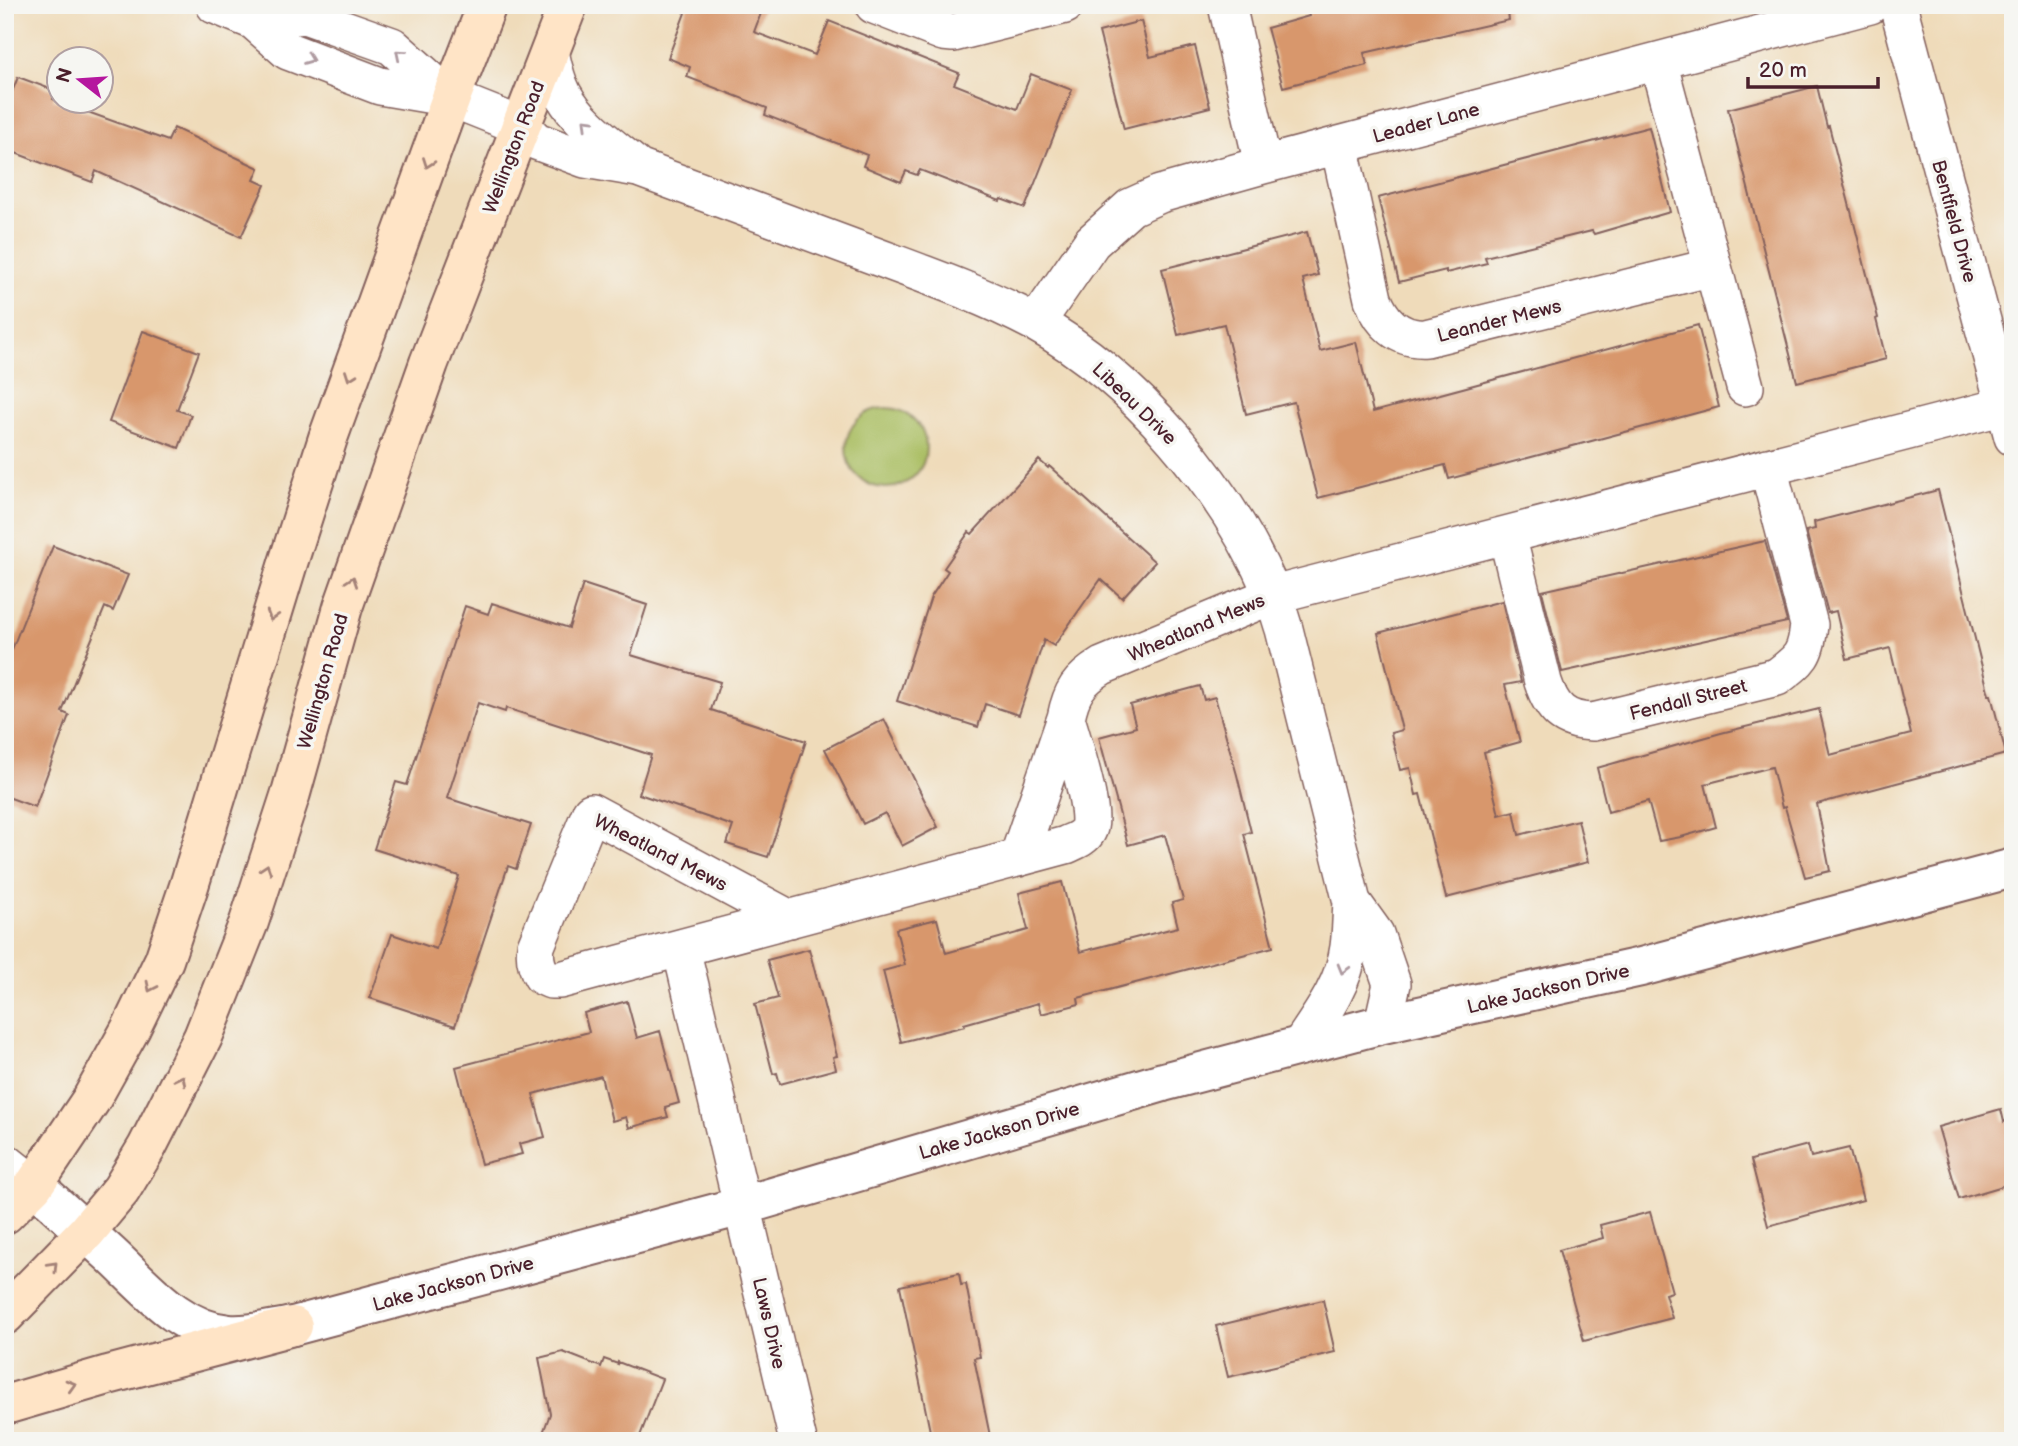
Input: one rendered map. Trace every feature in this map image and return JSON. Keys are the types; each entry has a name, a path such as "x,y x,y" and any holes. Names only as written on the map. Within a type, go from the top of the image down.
{"main road":[{"path":"5,1214 20,1173 91,1100 131,1028 164,960 328,438 487,5"},
{"name":"Wellington Road","path":"5,1315 86,1232 121,1190 147,1147 203,1037 244,939 291,793 343,607 429,363 568,5"},
{"path":"5,1405 108,1374 293,1326"}],"street":[{"name":"Libeau Drive","path":"215,5 254,20 288,51 380,86 451,99 521,126 536,141 585,159 638,168 959,288 1036,324 1111,376 1170,433 1207,479 1234,520 1273,595 1284,629 1352,902 1349,948 1343,972 1329,1002 1300,1046"},
{"path":"874,5 943,32 953,33 1065,5"},
{"path":"1227,5 1263,165"},
{"name":"Leader Lane","path":"1036,324 1091,242 1131,207 1160,194 1870,5"},
{"name":"Bentfield Drive","path":"1898,5 2009,421"},
{"name":"Libeau Drive","path":"550,52 555,75 568,102 593,130 638,168"},
{"path":"1658,61 1745,387"},
{"name":"Leander Mews","path":"1339,145 1373,299 1383,319 1393,329 1416,339 1713,267"},
{"path":"1273,595 1768,467 2009,421"},
{"name":"Fendall Street","path":"1507,535 1549,701 1576,722 1593,722 1777,677 1796,663 1807,646 1809,625 1768,467"},
{"name":"Wheatland Mews","path":"1018,858 1069,705 1082,681 1102,666 1273,595"},
{"name":"Wheatland Mews","path":"790,919 591,812 534,954 542,976 560,980 681,947 790,919 1066,845 1080,839 1090,828 1090,810 1066,718"},
{"name":"Lake Jackson Drive","path":"20,1173 178,1315 205,1329 230,1335 253,1333 293,1326 742,1206 1163,1082 1383,1024 1641,967 2013,868"},
{"name":"Libeau Drive","path":"1352,902 1375,934 1392,984 1383,1024"},
{"path":"681,947 742,1206"},
{"name":"Laws Drive","path":"742,1206 798,1441"}],"green space":[{"path":"878,408 894,408 915,419 926,440 926,456 915,477 894,488 878,488 864,482 852,470 846,456 846,440 852,426 864,414"}],"building":[{"path":"688,5 764,5 754,32 815,55 829,21 959,73 954,84 1017,109 1031,74 1072,90 1025,208 920,170 917,175 906,171 901,182 863,166 867,155 765,115 767,108 687,77 690,67 668,58"},
{"path":"1306,5 1507,5 1509,20 1364,53 1367,65 1283,87 1267,28 1309,16"},
{"path":"1141,21 1150,57 1195,46 1210,107 1124,129 1099,32"},
{"path":"18,77 46,87 46,116 99,116 168,141 174,128 259,168 254,180 265,185 241,237 96,171 92,182 5,149 5,109"},
{"path":"1817,86 1853,219 1886,359 1797,382 1728,109"},
{"path":"1649,127 1670,212 1594,234 1592,231 1485,257 1487,263 1399,282 1378,198"},
{"path":"1307,232 1318,275 1303,279 1320,351 1356,342 1373,412 1698,325 1719,407 1449,479 1445,465 1318,498 1294,402 1246,414 1224,324 1178,335 1162,269"},
{"path":"143,331 199,352 177,410 191,415 179,448 109,422"},
{"path":"1039,460 1155,562 1122,598 1101,579 1054,646 1044,640 1019,715 985,704 978,727 897,701 931,597 948,571 944,568 969,532 972,534"},
{"path":"1938,490 2006,754 1817,804 1830,871 1805,877 1785,807 1782,808 1772,767 1705,784 1716,827 1681,837 1659,841 1648,801 1608,812 1597,768 1721,733 1819,709 1830,755 1911,734 1890,648 1847,659 1836,611 1828,613 1806,531 1815,529 1814,522"},
{"path":"1765,541 1787,622 1562,672 1542,591"},
{"path":"53,546 128,575 113,611 105,607 62,712 69,715 35,807 5,796 5,667"},
{"path":"583,584 647,605 631,655 720,682 711,710 806,741 768,857 727,844 733,826 639,794 651,755 506,708 505,712 478,703 447,798 531,825 516,869 508,866 455,1026 370,998 392,934 436,949 459,876 374,849 396,782 407,785 465,606 488,614 492,603 569,628"},
{"path":"1502,601 1521,682 1505,685 1520,742 1484,752 1499,815 1514,811 1519,835 1578,820 1588,862 1446,898 1420,794 1416,795 1410,768 1400,770 1391,733 1402,730 1378,633"},
{"path":"1200,686 1204,700 1215,697 1237,775 1251,832 1244,834 1273,947 1078,998 1079,1004 1041,1014 1038,1003 964,1024 965,1026 901,1042 883,971 905,965 896,929 937,919 946,953 1028,930 1019,893 1062,882 1080,952 1178,927 1172,903 1183,900 1165,835 1128,845 1099,737 1136,727 1130,705"},
{"path":"884,719 938,827 902,846 885,813 863,824 825,749"},
{"path":"809,949 837,1056 833,1057 836,1069 780,1084 777,1073 773,1074 755,1004 778,998 767,960"},
{"path":"627,1001 637,1038 660,1031 679,1103 665,1107 668,1117 629,1128 626,1117 612,1121 601,1076 533,1094 545,1137 519,1144 522,1154 481,1164 456,1067 589,1032 584,1013"},
{"path":"2001,1109 2004,1122 2013,1119 2013,1183 1959,1199 1938,1127"},
{"path":"1808,1145 1811,1157 1849,1148 1863,1200 1768,1226 1751,1160"},
{"path":"1650,1212 1672,1292 1665,1294 1672,1318 1584,1341 1559,1250 1603,1238 1600,1225"},
{"path":"959,1273 961,1285 966,1284 980,1357 974,1358 991,1441 932,1441 900,1286"},
{"path":"1323,1300 1335,1352 1228,1377 1216,1326"},
{"path":"563,1352 601,1367 604,1359 618,1362 662,1379 638,1441 540,1441 550,1414 539,1358"}]}
